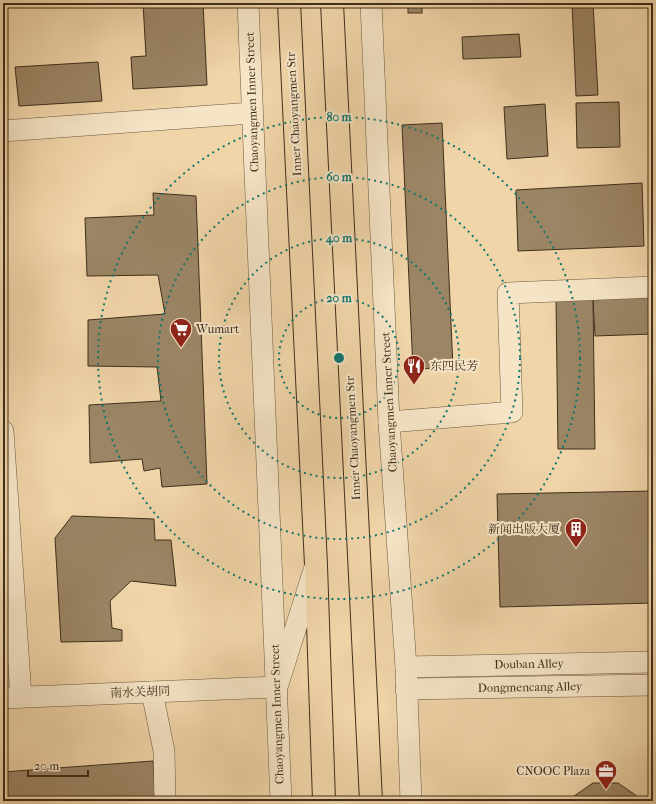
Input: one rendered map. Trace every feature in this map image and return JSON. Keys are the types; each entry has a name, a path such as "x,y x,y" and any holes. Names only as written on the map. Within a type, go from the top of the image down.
{"main road":[{"name":"Inner Chaoyangmen Str","path":"289,3 316,565 324,801"},
{"name":"Inner Chaoyangmen Str","path":"332,3 371,801"}],"street":[{"name":"Chaoyangmen Inner Street","path":"248,3 281,801"},
{"name":"Chaoyangmen Inner Street","path":"371,3 389,422 406,667 411,801"},
{"path":"3,131 252,113"},
{"path":"389,422 512,412 508,293 653,288"},
{"path":"3,431 12,698"},
{"path":"276,687 316,565"},
{"name":"Douban Alley","path":"406,667 653,662"},
{"name":"Dongmencang Alley","path":"406,689 653,685"},
{"name":"南水关胡同","path":"12,698 276,687"},
{"path":"152,692 164,751 165,801"}],"building":[{"path":"143,3 203,3 207,85 133,89 131,57 146,56"},
{"path":"408,3 422,3 422,13 408,13"},
{"path":"572,3 593,3 598,95 576,96"},
{"path":"519,34 521,57 463,59 462,37"},
{"path":"98,62 102,101 19,106 15,67"},
{"path":"619,102 620,147 577,148 576,103"},
{"path":"545,104 548,156 507,159 504,107"},
{"path":"442,123 453,368 413,369 402,125"},
{"path":"642,183 644,246 518,251 516,190"},
{"path":"153,193 196,196 207,484 162,487 160,468 144,471 142,459 90,463 89,405 161,401 157,367 88,366 88,320 165,314 158,275 87,276 85,218 154,215"},
{"path":"653,296 653,334 595,336 593,299"},
{"path":"556,299 593,299 595,449 558,449"},
{"name":"新闻出版大厦","path":"653,491 653,603 500,607 497,494"},
{"path":"72,516 154,519 155,540 171,540 176,586 131,581 110,601 112,628 122,630 122,641 61,642 55,538"},
{"path":"153,761 156,801 3,801 3,772"},
{"name":"CNOOC Plaza","path":"593,783 618,783 644,801 570,801 570,799"}],"place":[{"name":"Wumart","path":"181,348"},
{"name":"东四民芳","path":"414,386"},
{"name":"新闻出版大厦","path":"576,548"},
{"name":"CNOOC Plaza","path":"606,790"}]}
